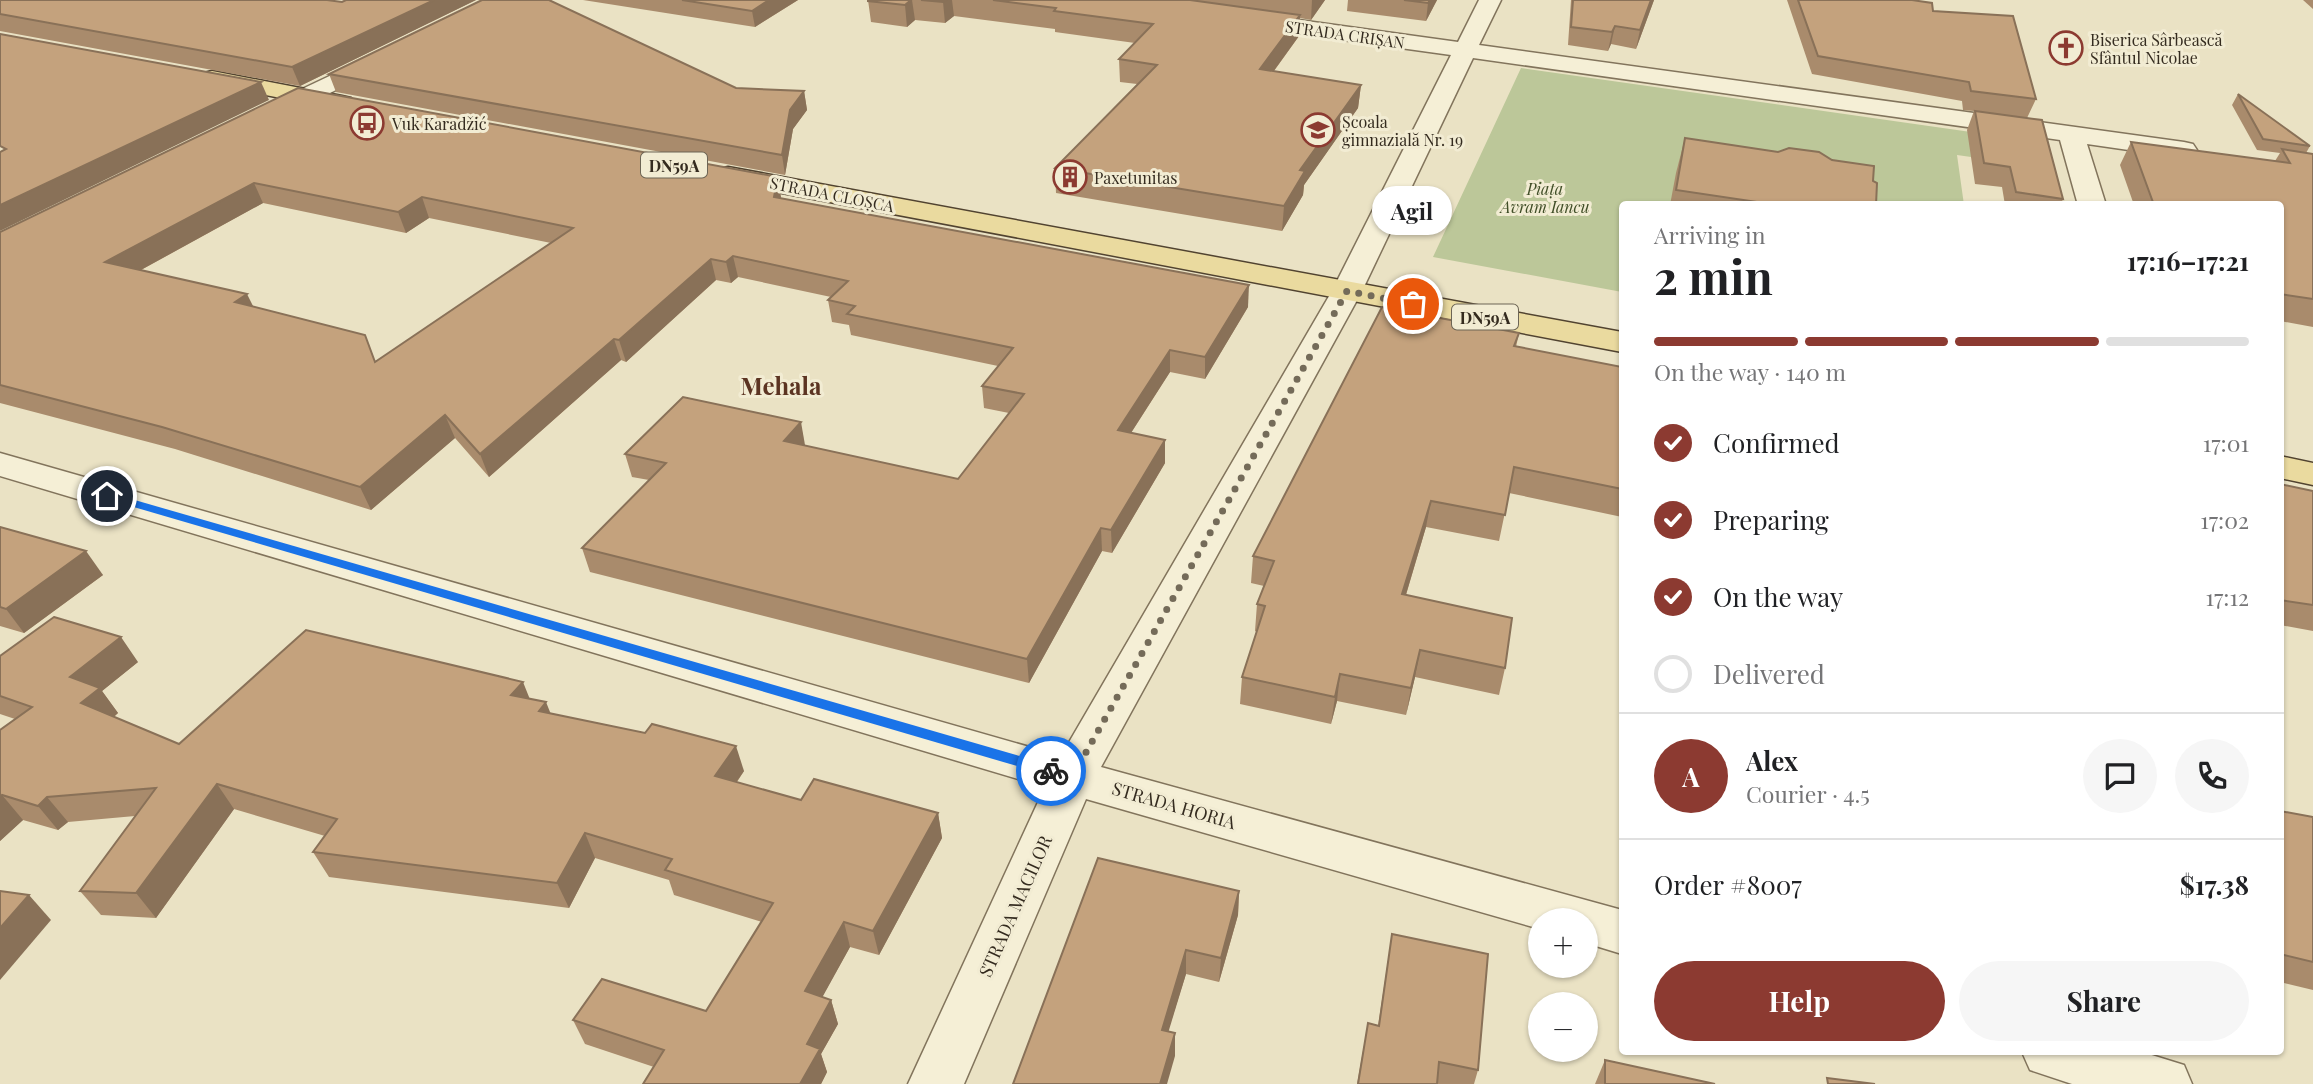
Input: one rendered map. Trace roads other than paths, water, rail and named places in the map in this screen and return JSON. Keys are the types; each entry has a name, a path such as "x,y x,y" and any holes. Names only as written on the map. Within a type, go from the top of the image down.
{"main road":[{"path":"184,73 361,106"},
{"name":"STRADA CLOȘCA","path":"700,170 1619,341"},
{"path":"2284,468 2313,474"}],"street":[{"path":"1347,291 1490,0"},
{"name":"STRADA CRIȘAN","path":"1225,17 1465,50"},
{"path":"246,126 403,48"},
{"path":"1465,50 2205,153"},
{"path":"2071,135 2091,201"},
{"name":"STRADA MACILOR","path":"936,1084 1072,777 1347,291"},
{"name":"STRADA HORIA","path":"0,464 1072,777 1538,908"},
{"name":"STRADA HORIA","path":"1598,925 1619,931"},
{"path":"2060,1055 2164,1084"}],"place":[{"name":"Biserica Sârbească Sfântul Nicolae","path":"2066,48"},
{"name":"Vuk Karadžić","path":"367,123"},
{"name":"Școala gimnazială Nr. 19","path":"1318,130"},
{"name":"Paxetunitas","path":"1070,177"},
{"name":"Agil","path":"1413,304"}],"district":[{"name":"Mehala","path":"781,385"}],"park label":[{"name":"Piața Avram Iancu","path":"1545,197"}]}
